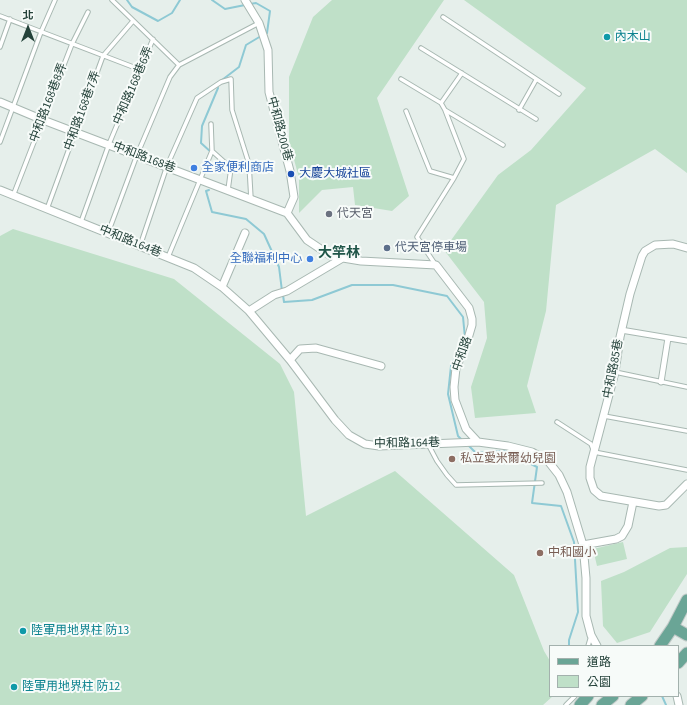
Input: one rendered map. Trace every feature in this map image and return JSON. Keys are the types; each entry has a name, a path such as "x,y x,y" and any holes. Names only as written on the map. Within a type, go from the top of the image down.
{"main road":[{"path":"661,645 670,632 687,600"},
{"path":"670,632 687,635"},
{"path":"679,662 687,653"},
{"path":"580,705 587,697"},
{"path":"602,705 612,697"},
{"path":"631,705 641,697"}],"street":[{"name":"中和路200巷","path":"245,0 259,23 268,50 269,92 290,171 294,197 287,213"},
{"name":"中和路168巷","path":"0,102 43,120 287,213"},
{"name":"中和路164巷","path":"0,190 194,268 222,287 250,311 290,360 335,420 349,435 365,444 379,446 478,442"},
{"path":"287,213 307,240 331,256 341,259 436,265"},
{"path":"222,287 245,233"},
{"name":"中和路85巷","path":"687,248 673,244 655,245 645,251 635,272 622,330 615,372 590,466 590,478 594,490 601,496 633,502 659,506 666,505 687,484"},
{"path":"250,311 274,296 287,292 341,259"},
{"name":"中和路","path":"436,265 469,308 472,319 468,342 456,368 454,387 455,400 466,429 478,442"},
{"path":"622,330 687,341"},
{"path":"661,382 668,338"},
{"path":"290,360 300,349 316,348 381,366"},
{"path":"478,442 508,446 532,452 548,461 559,475 567,492 583,545 586,578 586,616 591,635 596,645"},
{"path":"583,545 616,539 622,536 628,526 633,502"}],"lane":[{"path":"0,142 41,32 55,0"},
{"path":"112,0 179,65"},
{"name":"中和路168巷8弄","path":"13,196 72,44 88,12"},
{"path":"0,16 141,70"},
{"path":"443,17 559,94"},
{"path":"0,47 10,19"},
{"name":"中和路168巷7弄","path":"47,209 103,56 133,21"},
{"path":"108,233 137,155 170,77 179,65 259,23"},
{"name":"中和路168巷6弄","path":"81,223 109,144 153,39"},
{"path":"421,48 519,110 536,119"},
{"path":"441,103 462,73"},
{"path":"140,246 167,166 197,98 221,82 231,79 232,110 248,164 251,199"},
{"path":"401,79 441,103 464,159 418,237 436,265"},
{"path":"519,110 536,80"},
{"path":"445,110 502,145"},
{"path":"406,111 430,171 454,178"},
{"path":"168,257 212,151 211,124"},
{"path":"212,151 231,168 228,190"},
{"path":"615,372 687,387"},
{"path":"604,416 687,432"},
{"path":"557,422 591,444 594,452 687,470"},
{"path":"427,443 440,466 456,485 541,483"},
{"path":"588,645 591,635"},
{"path":"566,705 574,697"}],"green space":[{"path":"332,0 444,0 377,98 409,196 392,211 355,205 353,187 322,190 299,213 299,178 289,141 289,77 313,17"},
{"path":"464,0 687,0 687,173 655,149 556,205 546,311 527,386 536,413 475,418 471,387 487,338 484,302 444,250 498,175 531,150 586,88"},
{"path":"13,229 174,279 280,364 294,392 306,516 395,471 514,575 544,651 549,659 549,697 552,697 543,705 0,705 0,236"},
{"path":"623,542 627,559 597,566 593,549"},
{"path":"687,547 687,574 650,632 617,643 603,626 601,581 624,572 670,548"}],"waterway":[{"path":"127,0 132,7 158,21 172,13 180,0"},
{"path":"212,0 225,9 245,5"},
{"path":"250,4 256,3 270,11 267,33 265,34"},
{"path":"222,80 239,67 246,45 261,36"},
{"path":"212,153 201,143 202,126 218,88"},
{"path":"209,190 206,191 212,212 246,219 264,234 279,267 282,291"},
{"path":"283,295 284,302 312,300 352,285 393,285 447,296 463,317 465,338"},
{"path":"462,440 458,436 448,394 451,366 463,342"},
{"path":"467,444 476,453 505,451 537,467 532,503 561,506 574,542 578,612 569,640 569,645"},
{"path":"662,697 666,705"}],"place":[{"name":"內木山","path":"607,37"},
{"name":"全家便利商店","path":"194,168"},
{"name":"大慶大城社區","path":"291,174"},
{"name":"代天宮","path":"329,214"},
{"name":"代天宮停車場","path":"387,248"},
{"name":"全聯福利中心","path":"310,259"},
{"name":"私立愛米爾幼兒園","path":"452,459"},
{"name":"中和國小","path":"540,553"},
{"name":"陸軍用地界柱 防13","path":"23,631"},
{"name":"陸軍用地界柱 防12","path":"14,687"}],"district":[{"name":"大竿林","path":"339,254"}]}
